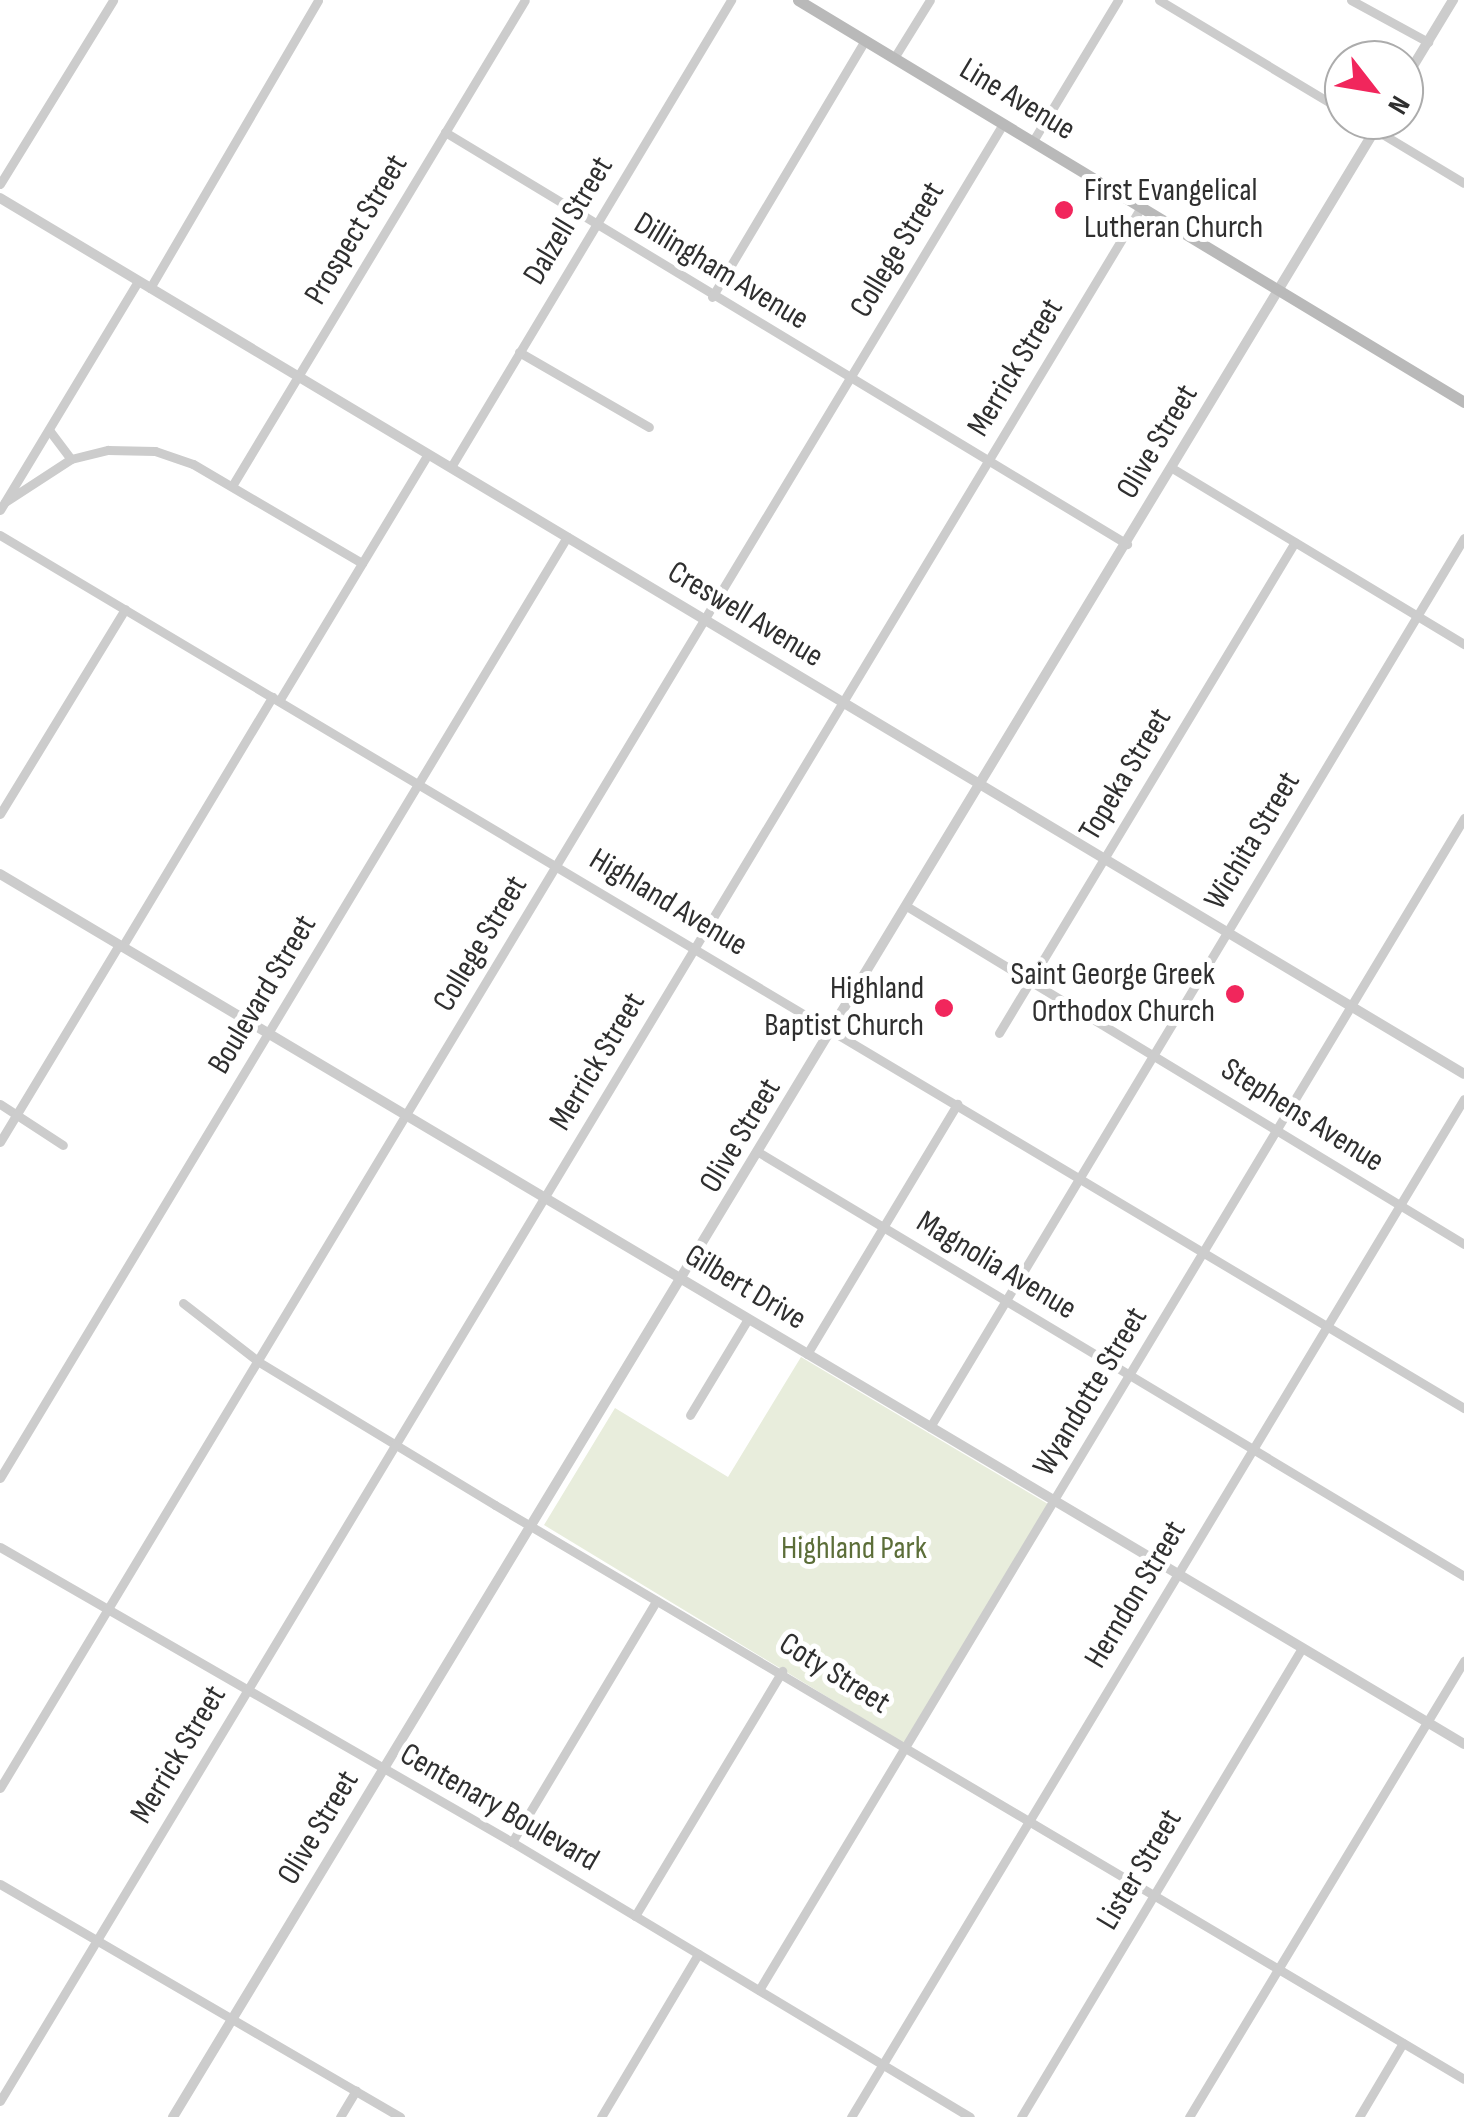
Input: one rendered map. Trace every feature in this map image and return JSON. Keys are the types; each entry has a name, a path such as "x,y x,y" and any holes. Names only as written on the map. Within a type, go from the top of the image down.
{"main road":[{"name":"Line Avenue","path":"798,0 1464,402"}],"street":[{"path":"0,184 113,0"},
{"path":"150,288 318,0"},
{"name":"Prospect Street","path":"232,486 525,0"},
{"name":"Dalzell Street","path":"451,468 731,0"},
{"path":"894,58 930,0"},
{"path":"1032,142 1118,0"},
{"path":"1159,0 1324,99"},
{"path":"1351,0 1428,42"},
{"path":"1424,48 1452,0"},
{"path":"712,297 865,40"},
{"name":"College Street","path":"0,1788 1003,124"},
{"name":"Dillingham Avenue","path":"445,132 712,297 1127,544"},
{"name":"Olive Street","path":"173,2117 760,1153 1369,140"},
{"path":"1400,140 1464,184"},
{"name":"Creswell Avenue","path":"0,198 1464,1074"},
{"name":"Merrick Street","path":"0,2102 1142,207"},
{"path":"2,506 138,280"},
{"path":"519,352 649,428"},
{"path":"49,429 70,458"},
{"path":"2,506 70,458 108,450 156,451 232,486 362,563"},
{"path":"0,1142 428,454"},
{"path":"1172,468 1464,644"},
{"name":"Highland Avenue","path":"0,535 1464,1408"},
{"name":"Boulevard Street","path":"0,1478 567,538"},
{"name":"Wichita Street","path":"930,1427 1464,538"},
{"name":"Topeka Street","path":"999,1033 1295,542"},
{"path":"0,814 125,610"},
{"name":"Wyandotte Street","path":"759,1990 1464,818"},
{"name":"Gilbert Drive","path":"0,874 1464,1744"},
{"name":"Stephens Avenue","path":"908,907 1464,1244"},
{"name":"Herndon Street","path":"851,2117 1464,1099"},
{"path":"0,1104 63,1146"},
{"path":"807,1354 957,1104"},
{"name":"Magnolia Avenue","path":"760,1153 1464,1576"},
{"name":"Coty Street","path":"183,1303 258,1362 1464,2079"},
{"path":"690,1415 748,1319"},
{"name":"Centenary Boulevard","path":"0,1548 246,1693 512,1842 970,2117"},
{"path":"512,1842 656,1602"},
{"name":"Lister Street","path":"1021,2117 1302,1648"},
{"path":"1190,2117 1464,1660"},
{"path":"635,1916 782,1671"},
{"path":"0,1884 400,2117"},
{"path":"600,2117 698,1954"},
{"path":"1358,2117 1403,2043"},
{"path":"340,2117 356,2090"}],"green space":[{"name":"Highland Park","path":"801,1357 1048,1504 905,1744 544,1525 615,1408 728,1477"}],"place":[{"name":"First Evangelical Lutheran Church","path":"1064,210"},
{"name":"Saint George Greek Orthodox Church","path":"1235,994"},
{"name":"Highland Baptist Church","path":"944,1008"}]}
